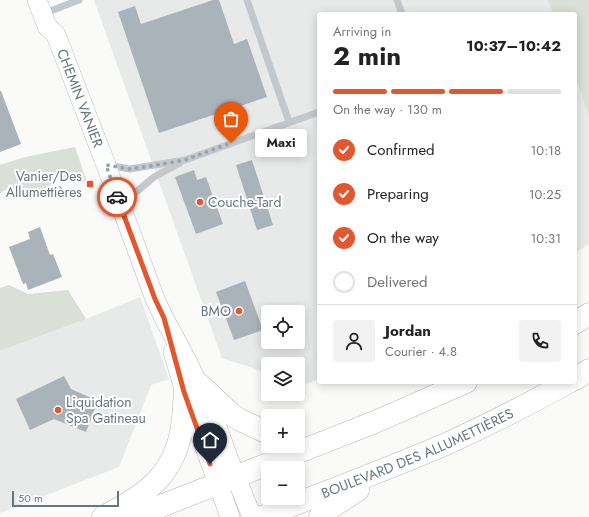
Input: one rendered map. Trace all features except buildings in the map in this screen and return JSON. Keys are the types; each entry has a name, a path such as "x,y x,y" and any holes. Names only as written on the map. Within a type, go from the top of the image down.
{"highway":[{"path":"577,322 589,314"},
{"path":"577,378 589,370"},
{"path":"133,517 375,422 461,384"},
{"name":"BOULEVARD DES ALLUMETTIÈRES","path":"262,517 404,462 492,422 565,384"},
{"path":"103,517 138,498 152,487 163,474 172,460 182,427 191,387 238,419 261,430"},
{"path":"305,434 375,422"},
{"path":"320,517 330,508 404,462"}],"main road":[{"name":"CHEMIN VANIER","path":"37,0 47,26 56,35"},
{"name":"CHEMIN VANIER","path":"51,5 56,22 56,35 106,165 120,206 191,387 210,408 227,481 230,517"},
{"name":"CHEMIN VANIER","path":"227,481 252,517"}],"lane":[{"path":"51,5 79,0"},
{"path":"247,0 289,122"},
{"path":"398,0 401,12"},
{"path":"120,206 154,177 185,160 317,113"},
{"path":"106,165 130,169 185,160"}],"shaded area":[{"path":"94,0 551,0 555,12 317,12 317,380 305,384 305,357 261,357 261,371 222,358"},
{"path":"548,0 589,0 589,116 577,82 577,12 552,12"},
{"path":"577,75 589,111 589,244 577,252"},
{"path":"75,147 87,182 59,178 39,195 9,188 0,193 0,165 25,157"},
{"path":"9,285 28,294 68,290 86,319 0,351 0,288"},
{"path":"140,297 169,379 151,385 119,467 0,513 0,351"}],"way so far":[{"path":"117,197 106,165 130,169 151,166 185,160 231,143"}],"place":[{"name":"Maxi","path":"231,143"},
{"name":"Vanier/Des Allumettières","path":"90,184"},
{"name":"Couche-Tard","path":"200,202"},
{"name":"BMO","path":"239,311"},
{"name":"Liquidation Spa Gatineau","path":"58,410"}],"route":[{"path":"117,197 155,299 164,318 184,392 210,464"}]}
